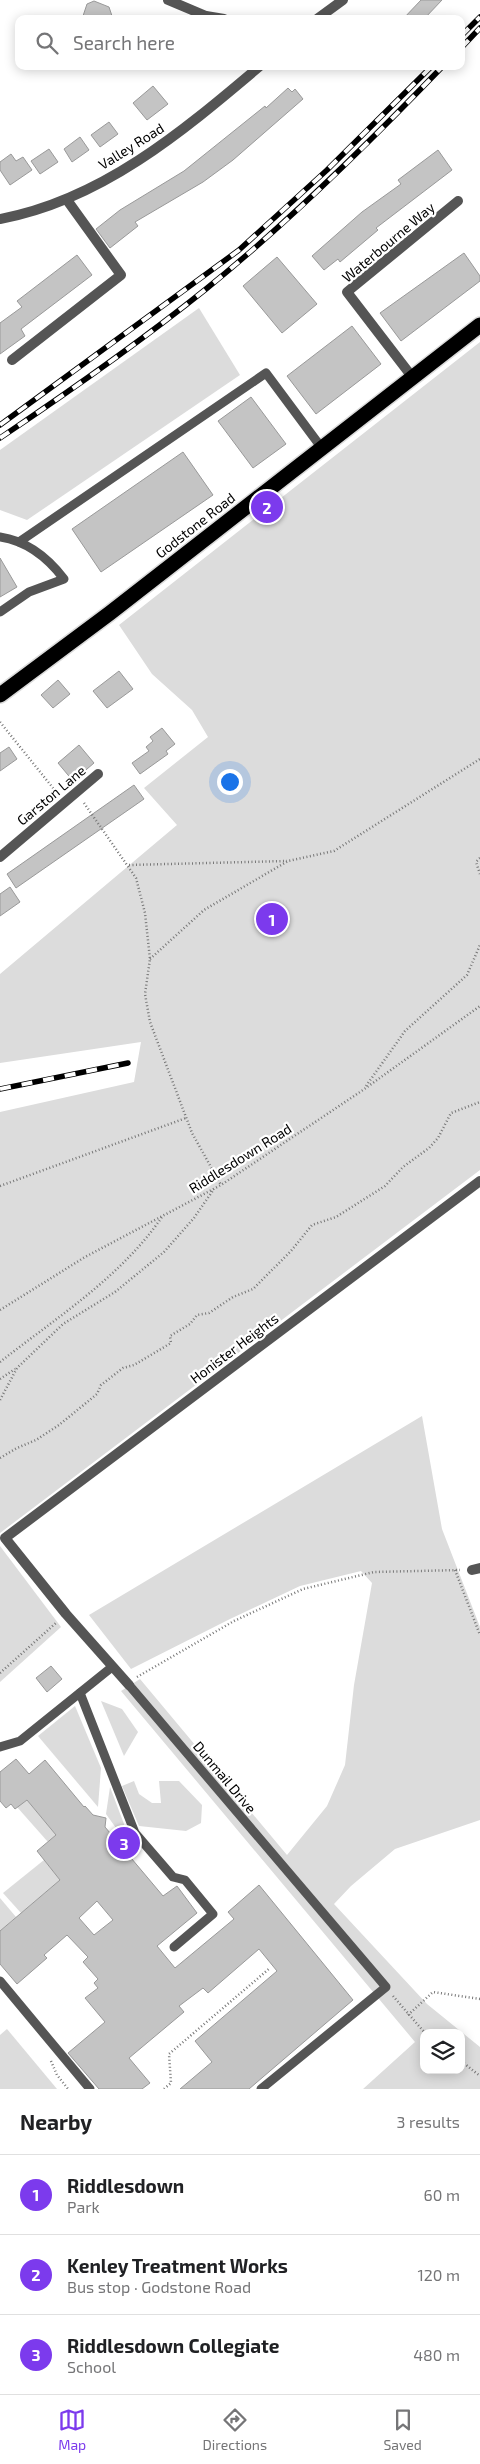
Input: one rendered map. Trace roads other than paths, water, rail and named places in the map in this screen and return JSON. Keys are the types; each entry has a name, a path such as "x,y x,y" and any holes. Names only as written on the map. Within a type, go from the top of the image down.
{"highway":[{"name":"Godstone Road","path":"0,696 110,613 480,325"}],"street":[{"path":"168,0 204,15"},
{"path":"322,15 343,0"},
{"name":"Valley Road","path":"0,218 66,200 137,162 196,121 255,70"},
{"path":"12,360 121,276 66,200"},
{"name":"Waterbourne Way","path":"413,378 347,292 458,201"},
{"name":"Garston Lane","path":"0,857 98,774"},
{"name":"Honister Heights","path":"4,1538 480,1181"},
{"name":"Dunmail Drive","path":"4,1538 66,1614 128,1684"}],"lane":[{"path":"19,542 266,374 321,447"},
{"path":"0,536 19,542 51,562 64,579 29,592 0,612"},
{"path":"0,1747 20,1741 112,1667"},
{"name":"Dunmail Drive","path":"128,1684 386,1987 261,2089"},
{"path":"80,1693 135,1833 173,1877 185,1880 212,1914 174,1947"},
{"path":"0,1981 90,2089"}],"railway":[{"path":"465,32 480,17"},
{"path":"465,44 480,28"},
{"path":"0,425 239,250 327,170 428,70"},
{"path":"0,438 79,384 206,289 328,181 439,70"},
{"path":"0,1089 128,1063"}],"place":[{"name":"Kenley Treatment Works","path":"267,507"},
{"name":"Riddlesdown","path":"272,919"},
{"name":"Riddlesdown Collegiate","path":"124,1843"}]}
